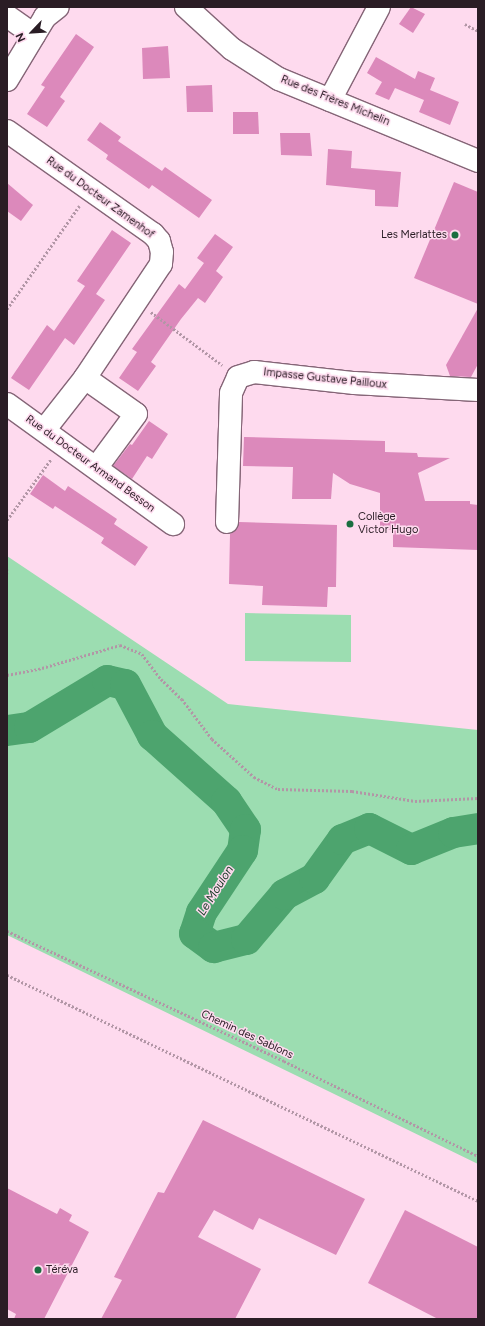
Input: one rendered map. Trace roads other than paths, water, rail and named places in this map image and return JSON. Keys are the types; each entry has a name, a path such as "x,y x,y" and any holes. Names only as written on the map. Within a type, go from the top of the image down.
{"street":[{"path":"7,80 45,17 58,7"},
{"name":"Rue des Frères Michelin","path":"186,7 244,57 279,79 478,161"},
{"path":"330,100 379,7"},
{"path":"7,16 34,35"},
{"name":"Rue du Docteur Zamenhof","path":"7,132 90,190 159,241 163,258 161,264 85,378 45,429"},
{"name":"Impasse Gustave Pailloux","path":"227,522 231,393 238,377 254,372 354,384 478,390"},
{"path":"85,378 136,414 96,468"},
{"name":"Rue du Docteur Armand Besson","path":"7,404 45,429 173,524"}],"waterway":[{"name":"Le Moulon","path":"7,730 29,727 107,680 125,684 152,735 226,801 245,829 242,850 201,912 194,933 213,947 246,939 284,894 314,878 342,839 369,828 411,849 453,832 478,828"}],"place":[{"name":"Les Merlattes","path":"455,235"},
{"name":"Collège Victor Hugo","path":"350,524"},
{"name":"Téréva","path":"38,1270"}]}
